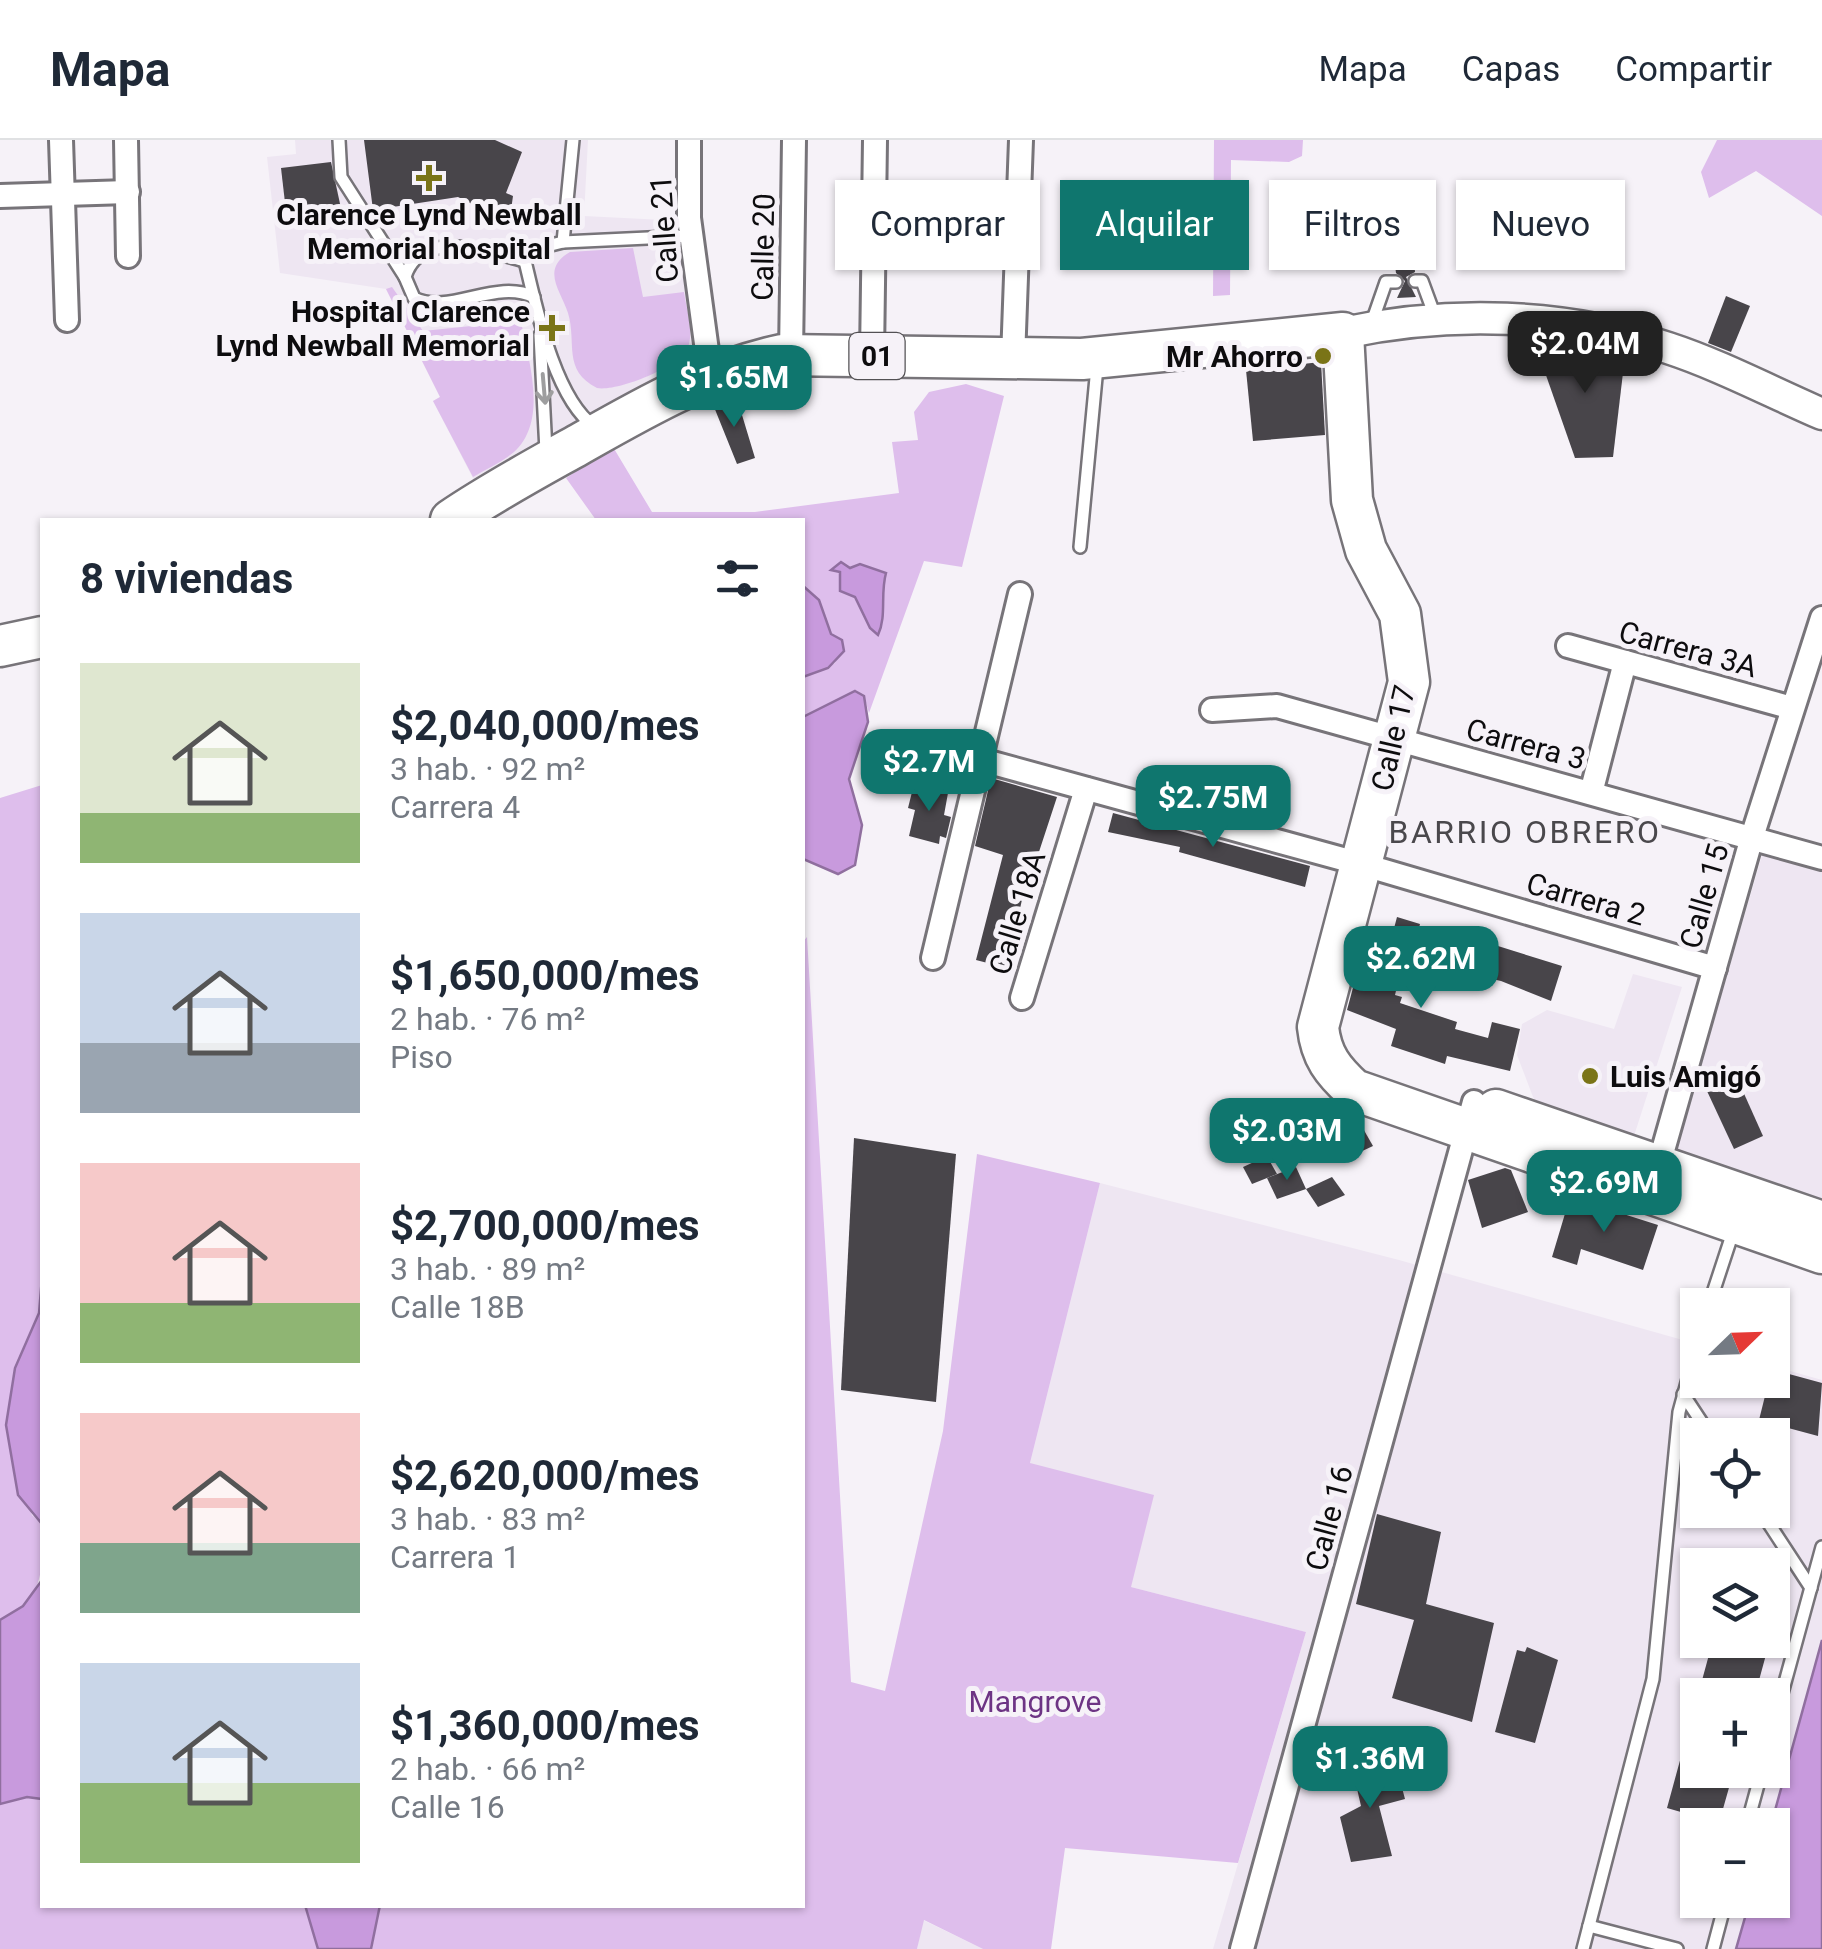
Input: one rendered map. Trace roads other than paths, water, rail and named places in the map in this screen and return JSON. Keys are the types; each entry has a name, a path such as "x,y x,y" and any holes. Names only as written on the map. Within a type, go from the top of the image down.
{"highway":[{"name":"01","path":"455,518 544,463 710,373 791,355 1098,357 1357,330"},
{"name":"Calle 17","path":"1357,330 1352,500 1366,550 1400,614 1408,650 1409,682 1318,1028 1323,1054 1334,1072 1354,1090 1470,1115"},
{"path":"0,646 40,637"},
{"path":"1470,1115 1741,1209 1822,1253"},
{"path":"1741,1209 1822,1222"}],"street":[{"path":"61,140 67,320"},
{"path":"126,140 128,256"},
{"name":"Calle 21","path":"689,140 690,236 710,373"},
{"name":"Calle 20","path":"791,355 794,140"},
{"path":"872,356 875,140"},
{"path":"1013,358 1021,140"},
{"path":"0,196 128,192"},
{"path":"1357,330 1436,319 1526,320 1630,337 1670,348 1822,414"},
{"path":"932,958 1020,594"},
{"name":"Calle 15","path":"1655,1179 1752,836 1822,618"},
{"name":"Carrera 3A","path":"1568,646 1792,708"},
{"path":"1591,794 1625,662"},
{"name":"Carrera 3","path":"1212,710 1277,706 1822,858"},
{"name":"Carrera 2","path":"978,760 1361,864 1715,968"},
{"name":"Calle 18A","path":"1022,998 1086,789"},
{"name":"Calle 16","path":"1242,1949 1470,1115"}],"lane":[{"path":"339,140 341,177 405,277 414,298 427,303 500,291 534,297"},
{"path":"563,242 573,140"},
{"path":"525,261 535,249 563,242 690,236"},
{"path":"405,277 414,258 431,248 474,248 525,261"},
{"path":"525,261 538,316 548,436 544,463"},
{"path":"1415,281 1422,281 1436,319"},
{"path":"1357,330 1386,282 1396,282"},
{"path":"538,316 578,412 601,432"},
{"path":"1080,547 1098,357"},
{"path":"1715,1288 1741,1209"},
{"path":"1584,1949 1653,1678 1683,1398"},
{"path":"1772,1528 1811,1588"},
{"path":"1786,1678 1822,1548"},
{"path":"1713,1949 1721,1918"},
{"path":"1590,1926 1677,1949"}],"place":[{"name":"Clarence Lynd Newball Memorial hospital","path":"429,178"},
{"name":"Hospital Clarence Lynd Newball Memorial","path":"552,328"},
{"name":"Mr Ahorro","path":"1323,356"},
{"name":"Luis Amigó","path":"1590,1076"}],"district":[{"name":"BARRIO OBRERO","path":"1525,832"}],"park label":[{"name":"Mangrove","path":"1035,1701"}]}
